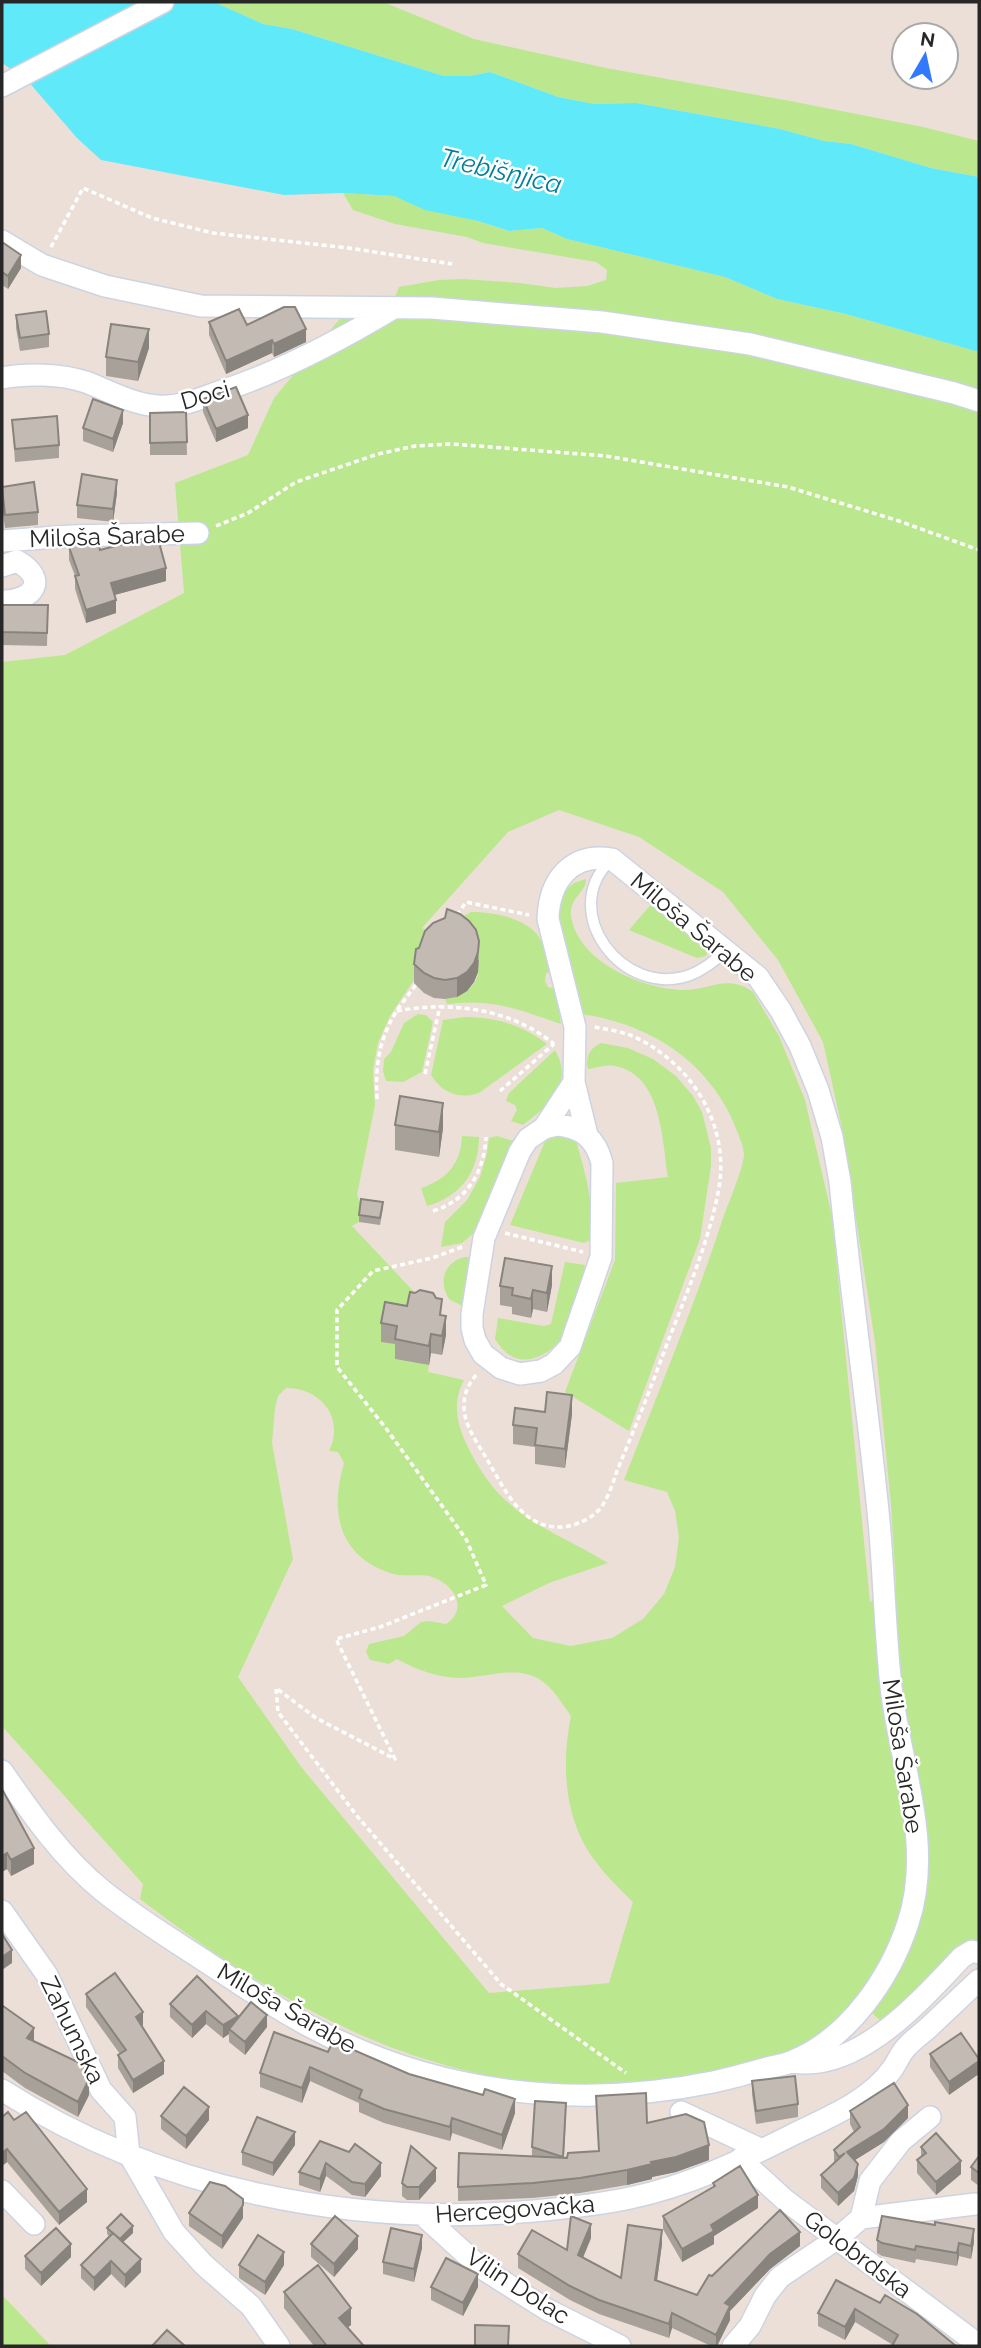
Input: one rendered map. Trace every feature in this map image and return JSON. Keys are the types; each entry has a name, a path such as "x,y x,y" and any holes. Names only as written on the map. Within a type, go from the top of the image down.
{"street":[{"path":"2,86 163,2"},
{"path":"2,241 42,265 105,286 201,306 432,308 602,323 750,344 979,401"},
{"name":"Doci","path":"2,378 48,375 85,382 112,394 156,406 182,405 265,377 394,308"},
{"name":"Miloša Šarabe","path":"2,541 71,536 198,533"},
{"name":"Miloša Šarabe","path":"2,566 17,561 30,568 34,578 33,589 26,597 18,601 2,601"},
{"name":"Miloša Šarabe","path":"2,1771 35,1818 71,1860 99,1888 156,1929 311,2027 379,2059 456,2082 543,2095 607,2097 654,2093 733,2078 792,2062 839,2031 865,2004 888,1970 909,1922 916,1887 917,1831 891,1689 878,1517 840,1182 832,1137 818,1090 800,1046 758,977 612,859 586,860 567,870 554,887 548,919 575,1027 574,1082 587,1135"},
{"path":"544,1128 569,1126 587,1135 599,1151 602,1163 601,1257 570,1347 554,1364 541,1371 520,1374 501,1368 488,1360 475,1340 472,1328 485,1234 520,1151 528,1139 544,1128 574,1082"},
{"name":"Zahumska","path":"2,1911 47,1975 101,2090 125,2117 129,2154"},
{"path":"792,2062 810,2065 831,2062 853,2052 904,2016 962,1957 977,1950"},
{"name":"Hercegovačka","path":"2,2090 83,2135 129,2154 200,2179 264,2195 372,2212 424,2216 482,2216 597,2204 669,2188 762,2150 851,2106 876,2088 893,2069 905,2049 979,1980"},
{"path":"681,2112 762,2150"},
{"path":"861,2218 870,2181 901,2141 930,2117"},
{"path":"129,2154 174,2232 204,2265 251,2306 279,2346"},
{"name":"Golobrdska","path":"740,2159 785,2200 979,2345"},
{"path":"2,2191 34,2224"},
{"path":"733,2346 750,2326 765,2296 780,2277 838,2238 861,2218 975,2204"},
{"name":"Vilin Dolac","path":"424,2216 480,2267 546,2309 620,2346"}],"lane":[{"path":"612,859 603,867 594,890 593,915 601,940 622,964 647,976 674,978 699,971 726,951"}],"path":[{"path":"61,226 83,188 152,218 213,233 349,248 452,264"},
{"name":"Miloša Šarabe","path":"198,533 248,513 296,482 378,454 415,446 452,444 606,456 788,487 899,521 979,550"},
{"path":"453,922 466,902 548,919"},
{"path":"377,1099 376,1080 380,1051 397,1011 415,984"},
{"path":"397,1011 440,1006 467,1008 498,1015 529,1028 554,1044 500,1091"},
{"path":"425,1074 440,1006"},
{"path":"488,1360 464,1395 464,1408 466,1419 511,1499 521,1512 533,1521 557,1527 582,1522 597,1512 607,1496 702,1253 719,1191 720,1156 711,1116 698,1090 686,1074 663,1054 628,1035 592,1026 575,1027"},
{"path":"433,1211 457,1200 475,1179 481,1166 486,1137"},
{"path":"601,1257 485,1234 432,1258 373,1271 337,1310 337,1367 385,1427 466,1539 486,1585 380,1627 336,1639 395,1759 316,1718 276,1688 278,1712 358,1816 501,1984 654,2093"}],"green space":[{"path":"214,2 383,2 474,39 606,68 923,127 979,141 979,177 931,168 851,144 824,141 780,129 636,103 594,104 558,97 490,72 470,76 444,76 292,29 263,24"},
{"path":"343,193 394,196 425,209 508,231 542,228 567,239 725,277 777,299 846,314 979,352 979,396 821,353 393,302 399,287 439,280 463,279 556,288 587,286 606,280 607,270 596,262 483,243 467,237 395,224 353,210"},
{"path":"343,315 503,320 747,349 979,408 979,1939 962,1951 884,2024 858,2000 809,2041 764,2063 727,2072 677,2079 601,2085 528,2082 458,2069 390,2047 326,2018 262,1984 140,1899 143,1884 2,1726 2,662 65,655 184,593 175,483 248,455 274,398","holes":["559,810 639,837 723,892 778,960 823,1042 842,1128 875,1342 891,1505 896,1587 870,1602 832,1216 805,1100 779,1036 753,992 744,986 726,983 691,990 648,984 614,970 586,947 576,932 571,916 575,899 584,888 586,879 574,883 564,891 555,920 581,1014 605,1019 650,1035 689,1061 720,1097 732,1119 744,1154 701,1282 624,1480 667,1492 675,1511 679,1537 675,1567 664,1594 643,1619 612,1638 571,1646 533,1638 502,1606 549,1583 608,1563 525,1516 493,1487 478,1466 460,1426 457,1403 464,1380 428,1372 429,1365 395,1359 397,1345 433,1312 352,1226 359,1222 361,1205 357,1195 375,1105 373,1070 378,1043 390,1016 442,938 422,928 508,832","286,1388 310,1393 327,1407 332,1417 333,1439 329,1451 338,1452 344,1463 338,1514 348,1543 358,1555 390,1573 423,1575 440,1580 456,1598 457,1611 446,1624 421,1622 404,1636 369,1644 366,1652 370,1660 389,1664 397,1659 427,1672 459,1678 510,1673 530,1675 549,1686 571,1716 566,1754 571,1811 585,1846 609,1878 633,1902 609,1983 489,1993 302,1768 238,1677 293,1559 272,1443 278,1396"]},
{"path":"653,902 709,948 706,956 697,958 629,930"},
{"path":"471,912 497,914 515,919 536,933 549,960 551,970 546,974 545,981 548,987 556,989 561,1024 493,1004 447,1004 445,999 471,987 477,978 476,961 462,917"},
{"path":"418,1014 426,1015 433,1022 422,1072 403,1082 386,1081 384,1059 391,1052 404,1023"},
{"path":"465,1017 508,1023 547,1044 479,1093 464,1096 451,1093 440,1086 431,1075 443,1020"},
{"path":"601,1043 628,1048 653,1059 676,1076 702,1112 711,1148 711,1166 700,1239 629,1431 565,1392 615,1260 616,1183 668,1177 657,1111 642,1082 631,1072 615,1066 588,1069 589,1053"},
{"path":"555,1050 562,1074 556,1094 523,1125 511,1121 517,1110 515,1105 506,1101 509,1093"},
{"path":"548,1134 574,1134 588,1187 591,1213 590,1240 584,1243 510,1225"},
{"path":"462,1136 479,1137 476,1161 471,1172 449,1196 427,1206 421,1188 438,1180 451,1169 459,1154"},
{"path":"497,1136 517,1142 473,1234 462,1243 441,1247 445,1222 467,1200 480,1177 489,1138"},
{"path":"464,1257 473,1257 464,1307 449,1299 444,1279 448,1268"},
{"path":"565,1262 585,1265 574,1318 564,1335 546,1353 535,1358 514,1357 504,1351 495,1339 498,1318 544,1326 551,1324"},
{"path":"2,2295 51,2346 2,2346"}],"water":[{"name":"Trebišnjica","path":"2,2 214,2 263,24 292,29 444,76 470,76 490,72 558,97 594,104 636,103 780,129 824,141 851,144 931,168 979,177 979,352 846,314 777,299 725,277 567,239 542,228 509,231 478,221 425,210 394,196 343,193 284,195 101,160 77,138 27,80 2,63"}],"building":[{"path":"2,242 21,255 8,276 2,272"},
{"path":"284,307 295,307 306,329 274,344 272,340 226,361 209,322 239,309 247,325"},
{"path":"46,311 49,334 20,338 16,315"},
{"path":"111,324 149,329 138,362 106,357"},
{"path":"236,387 248,415 216,429 203,399"},
{"path":"93,399 123,410 113,439 83,428"},
{"path":"186,412 187,442 150,443 150,413"},
{"path":"57,416 59,445 15,449 12,420"},
{"path":"82,474 117,480 113,509 77,505"},
{"path":"34,482 38,512 5,515 2,487"},
{"path":"157,535 166,568 111,583 116,600 86,610 75,576 79,575 69,547 96,537 100,550"},
{"path":"2,605 48,605 47,633 2,632"},
{"path":"447,909 469,921 476,930 479,941 474,963 467,972 457,978 445,980 424,973 414,964 416,949 419,948 425,931 433,923 445,918"},
{"path":"400,1096 443,1103 439,1132 395,1125"},
{"path":"361,1199 383,1202 380,1218 359,1215"},
{"path":"505,1258 552,1266 547,1293 533,1290 531,1299 512,1295 513,1288 500,1286"},
{"path":"420,1290 433,1293 436,1298 442,1299 440,1315 446,1316 442,1336 431,1334 429,1346 395,1339 397,1326 381,1323 385,1302 407,1306 410,1292"},
{"path":"547,1392 572,1395 565,1449 535,1445 537,1428 513,1425 515,1408 545,1412"},
{"path":"2,1789 34,1848 11,1860 7,1853 2,1856"},
{"path":"2,1934 12,1950 2,1957"},
{"path":"115,1973 143,2012 136,2017 164,2061 133,2080 118,2055 126,2050 86,1994"},
{"path":"197,1976 238,2016 223,2025 206,2011 192,2025 170,2004"},
{"path":"251,2002 267,2015 245,2042 229,2029"},
{"path":"3,2006 34,2028 27,2038 82,2064 89,2079 78,2102 25,2073 2,2056"},
{"path":"274,2032 328,2052 333,2041 409,2074 483,2095 485,2089 515,2099 502,2135 452,2118 450,2127 384,2109 359,2098 362,2090 310,2067 302,2088 260,2073"},
{"path":"961,2033 979,2061 949,2082 930,2054"},
{"path":"795,2076 798,2104 756,2111 752,2081"},
{"path":"894,2083 908,2105 884,2129 847,2152 858,2164 854,2178 838,2193 821,2175 845,2153 839,2157 834,2150 860,2127 850,2111"},
{"path":"184,2087 209,2107 186,2136 161,2116"},
{"path":"646,2093 647,2123 686,2114 704,2122 709,2145 676,2157 651,2162 652,2164 580,2178 458,2187 459,2153 567,2158 568,2153 599,2151 596,2096"},
{"path":"535,2101 566,2103 563,2157 532,2147"},
{"path":"8,2112 14,2120 26,2112 87,2189 59,2212 7,2149 2,2153 2,2117"},
{"path":"257,2117 295,2132 273,2163 242,2152"},
{"path":"936,2133 961,2161 936,2182 917,2160 926,2153 921,2147"},
{"path":"320,2141 349,2152 355,2144 381,2163 365,2184 352,2182 326,2163 320,2179 299,2172"},
{"path":"411,2146 436,2168 419,2187 407,2187 402,2183"},
{"path":"979,2156 979,2173 971,2167"},
{"path":"740,2166 758,2195 711,2225 714,2231 682,2249 663,2216 715,2186 713,2183"},
{"path":"210,2182 225,2186 243,2199 243,2205 222,2236 189,2213"},
{"path":"780,2210 800,2232 770,2254 725,2303 730,2306 716,2335 672,2313 669,2324 599,2300 570,2286 518,2254 532,2230 567,2250 571,2216 591,2224 578,2255 621,2278 628,2225 662,2230 655,2280 697,2295 709,2275 712,2276"},
{"path":"121,2214 133,2226 120,2239 107,2228"},
{"path":"335,2216 358,2236 334,2264 311,2244"},
{"path":"882,2216 974,2229 971,2246 959,2243 957,2253 916,2246 915,2250 882,2243 877,2240"},
{"path":"56,2228 71,2244 41,2273 25,2256"},
{"path":"391,2228 422,2235 414,2269 383,2262"},
{"path":"113,2233 141,2259 125,2275 111,2261 94,2278 81,2265"},
{"path":"258,2235 284,2252 265,2282 239,2265"},
{"path":"446,2258 478,2274 463,2303 431,2287"},
{"path":"318,2265 351,2308 339,2318 364,2346 327,2346 284,2292"},
{"path":"836,2280 880,2303 885,2295 917,2314 956,2346 892,2346 898,2335 855,2309 845,2327 818,2313"},
{"path":"475,2325 509,2326 508,2346 475,2346"},
{"path":"167,2330 185,2346 152,2346"}]}
